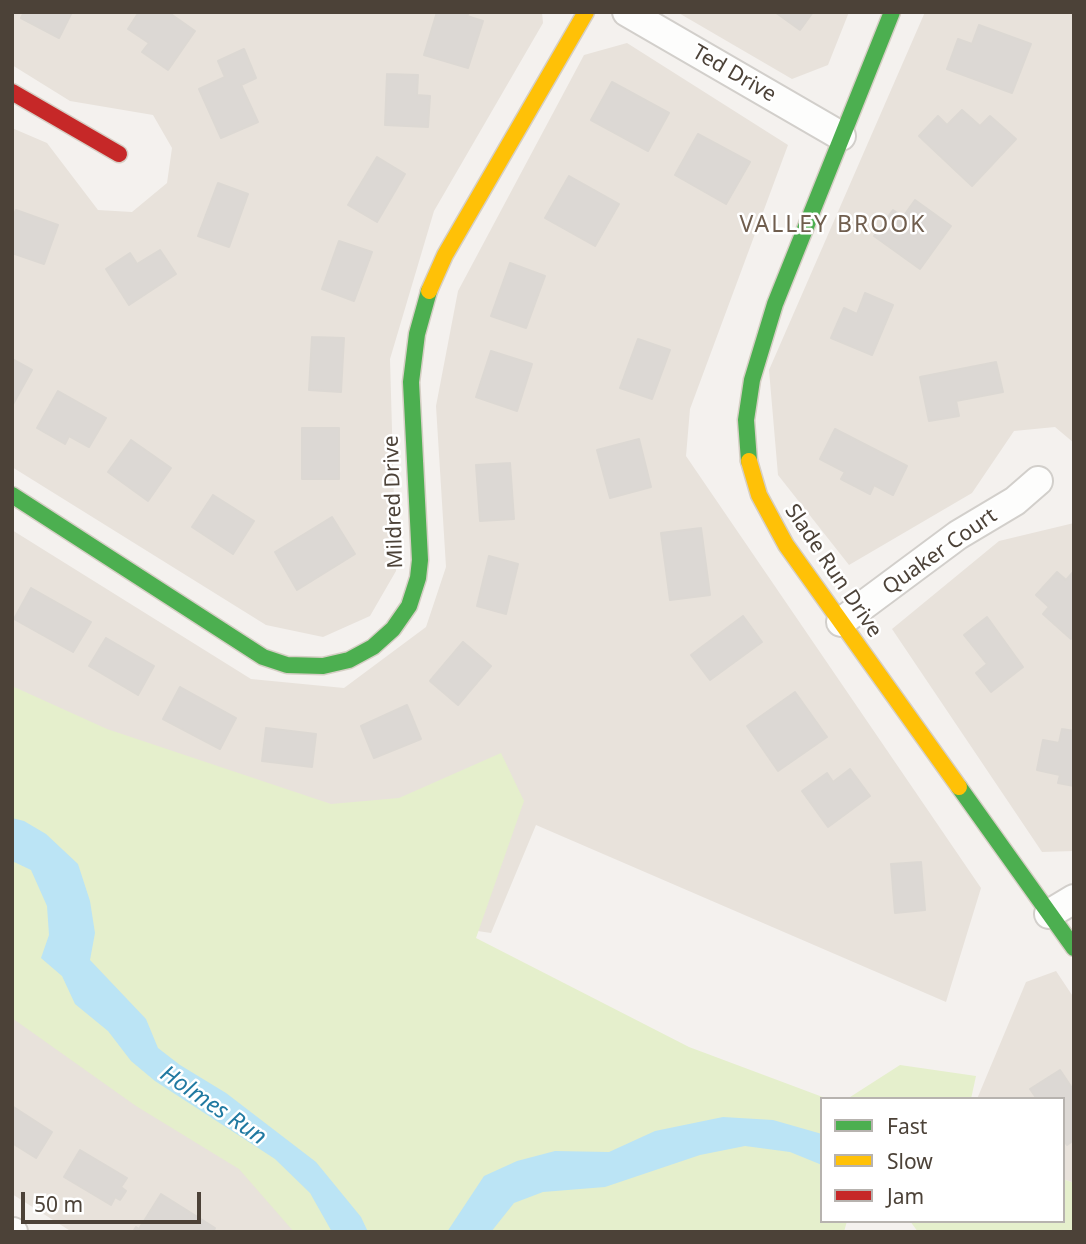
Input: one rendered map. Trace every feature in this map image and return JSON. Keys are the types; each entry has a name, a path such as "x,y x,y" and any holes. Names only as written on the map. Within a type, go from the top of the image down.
{"street":[{"name":"Mildred Drive","path":"12,495 263,657 287,664 323,666 349,660 373,647 393,629 409,606 418,578 411,382 416,334 428,293 445,255 586,12"},
{"name":"Ted Drive","path":"627,12 841,136"},
{"name":"Slade Run Drive","path":"892,12 775,304 752,380 746,420 748,456 759,495 786,545 1074,948"},
{"path":"12,92 119,154"},
{"name":"Quaker Court","path":"841,622 958,535 1015,501 1038,481"},
{"path":"1049,914 1074,899"}],"shaded area":[{"path":"12,12 542,12 543,23 434,211 390,359 396,571 370,616 323,637 266,625 12,467 12,128 47,143 98,210 132,212 167,183 172,148 153,115 70,101 12,65"},
{"path":"677,12 849,12 828,65 792,79"},
{"path":"925,12 1074,12 1074,443 1055,427 1014,431 972,493 849,565 778,475 769,370"},
{"path":"627,43 788,145 690,409 686,456 981,888 946,1002 536,825 491,933 276,901 12,731 12,530 251,679 344,688 426,627 446,567 436,406 458,291 584,55"},
{"path":"1074,523 1074,851 1042,852 892,629 999,541"},
{"path":"12,962 370,1232 72,1232 12,1194"},
{"path":"1056,971 1074,998 1074,1183 1065,1180 1065,1097 978,1097 1026,982"}],"green space":[{"path":"12,686 107,729 331,804 399,798 501,753 524,801 476,938 689,1047 823,1097 820,1097 820,1223 846,1223 844,1232 294,1232 239,1169 136,1106 12,1018"},
{"path":"900,1065 976,1076 971,1097 850,1097"},
{"path":"1065,1180 1074,1183 1074,1232 918,1232 911,1223 1065,1223"}],"water":[{"name":"Holmes Run","path":"12,818 24,821 46,834 78,864 90,901 95,933 90,960 146,1019 158,1048 226,1093 316,1162 361,1217 368,1232 332,1232 310,1193 275,1159 155,1081 131,1061 108,1031 75,1004 62,976 41,958 49,935 47,906 31,870 12,861"},
{"path":"723,1117 773,1120 820,1133 820,1164 790,1152 745,1146 700,1155 605,1187 543,1192 514,1203 491,1232 447,1232 484,1176 517,1161 555,1151 609,1152 655,1131"}],"building":[{"path":"24,12 72,12 59,38 21,18"},
{"path":"139,12 168,12 195,31 168,70 142,52 149,43 128,29"},
{"path":"437,12 469,12 467,16 483,21 468,68 424,55"},
{"path":"775,12 813,12 800,30"},
{"path":"979,25 1031,44 1012,93 947,69 958,39 972,44"},
{"path":"244,49 256,78 241,85 258,122 221,138 199,89 225,77 218,61"},
{"path":"387,74 418,75 417,95 430,96 428,127 385,125"},
{"path":"612,82 669,113 648,151 591,120"},
{"path":"962,110 980,126 990,116 1016,139 972,186 919,136 938,116 947,125"},
{"path":"698,134 750,162 726,204 675,175"},
{"path":"377,157 405,174 377,222 348,205"},
{"path":"569,176 619,204 595,246 545,218"},
{"path":"218,183 248,194 229,247 198,236"},
{"path":"915,200 951,226 920,269 874,236 893,210 903,217"},
{"path":"16,210 58,225 44,264 12,253 12,219"},
{"path":"339,241 372,252 354,301 322,289"},
{"path":"160,250 176,274 129,305 106,269 130,253 137,264"},
{"path":"510,263 545,276 526,328 491,316"},
{"path":"865,293 893,305 872,355 831,338 844,308 857,314"},
{"path":"312,337 344,338 341,392 309,390"},
{"path":"638,339 670,350 652,399 620,388"},
{"path":"491,351 532,364 517,411 476,397"},
{"path":"12,359 32,370 12,406"},
{"path":"996,362 1003,392 956,401 959,416 929,421 920,377"},
{"path":"58,391 106,418 89,447 69,436 65,444 37,428"},
{"path":"302,428 339,428 339,479 302,479"},
{"path":"835,429 907,466 893,495 874,485 870,494 841,479 845,472 820,459"},
{"path":"639,439 651,487 610,498 597,450"},
{"path":"131,440 171,468 148,501 108,472"},
{"path":"510,463 514,519 480,521 476,465"},
{"path":"213,495 254,521 233,554 192,527"},
{"path":"332,517 355,554 297,590 275,552"},
{"path":"701,528 710,595 670,600 661,533"},
{"path":"489,556 518,564 506,614 477,606"},
{"path":"1074,571 1074,635 1071,639 1043,614 1049,607 1036,595 1057,572 1066,580"},
{"path":"31,588 91,622 73,652 14,619"},
{"path":"743,616 762,642 710,680 691,655"},
{"path":"987,617 1023,667 991,692 976,673 987,664 964,635"},
{"path":"106,638 154,666 138,695 89,666"},
{"path":"463,642 491,666 458,705 430,681"},
{"path":"180,687 236,718 220,749 163,719"},
{"path":"795,692 827,737 778,771 747,726"},
{"path":"407,705 421,739 374,758 361,726"},
{"path":"266,728 316,734 312,767 262,761"},
{"path":"1062,729 1074,731 1074,786 1058,783 1060,775 1037,770 1043,740 1059,743"},
{"path":"850,769 870,796 828,827 802,791 827,773 833,782"},
{"path":"921,862 925,910 895,913 891,864"},
{"path":"1060,1070 1074,1091 1074,1140 1067,1145 1065,1142 1065,1097 1036,1097 1030,1089"},
{"path":"12,1106 52,1132 36,1158 12,1143"},
{"path":"80,1150 127,1178 121,1187 126,1191 120,1200 115,1197 111,1205 64,1177"},
{"path":"161,1194 215,1228 213,1232 133,1232 136,1227 139,1229"}],"traffic: fast":[{"path":"749,461 746,420 752,380 775,304 892,12"},
{"path":"12,495 263,657 287,665 323,666 349,660 373,647 393,629 409,606 418,578 420,560 411,382 417,334 429,291"},
{"path":"959,787 1074,948"}],"traffic: slow":[{"path":"429,291 445,255 586,12"},
{"path":"749,461 759,495 786,545 959,787"}],"traffic: jam":[{"path":"12,92 119,154"}],"district":[{"name":"VALLEY BROOK","path":"833,225"}]}
